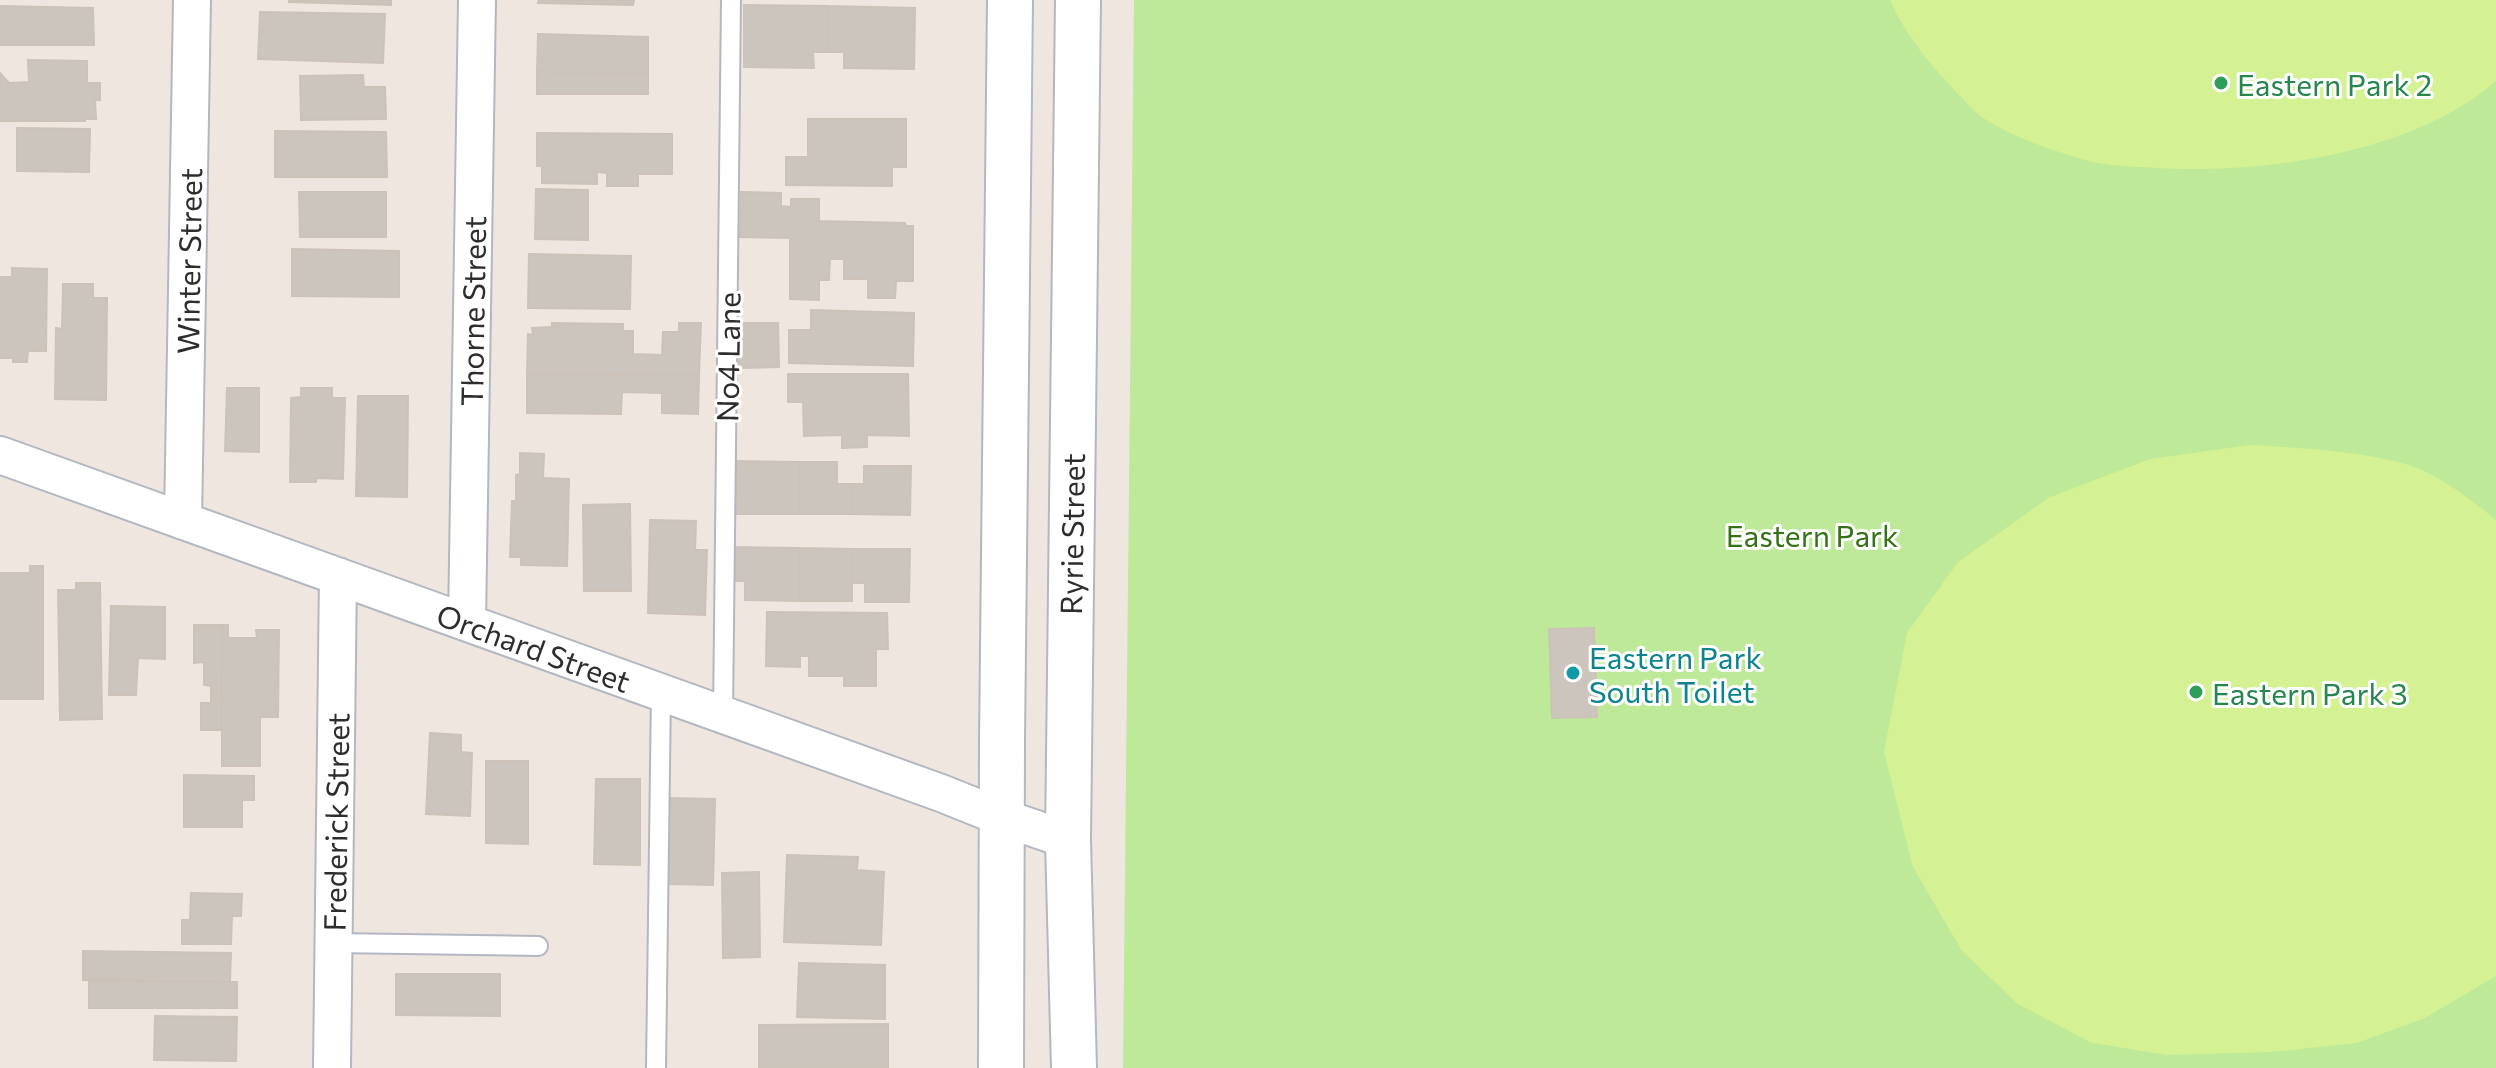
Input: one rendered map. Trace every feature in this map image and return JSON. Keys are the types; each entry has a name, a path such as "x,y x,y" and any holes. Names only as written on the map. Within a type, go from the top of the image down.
{"main road":[{"path":"1001,1068 1010,0"},
{"name":"Ryrie Street","path":"1074,1068 1068,840 1078,0"}],"street":[{"name":"Winter Street","path":"183,521 192,0"},
{"name":"Thorne Street","path":"467,622 477,0"},
{"name":"Orchard Street","path":"0,455 1068,840"},
{"name":"Frederick Street","path":"332,1068 338,576"}],"lane":[{"name":"No4 Lane","path":"723,715 731,0"},
{"path":"0,455 0,467"},
{"path":"656,1068 661,693"},
{"path":"333,943 538,946"}],"green space":[{"name":"Eastern Park","path":"1134,0 2496,0 2496,1068 1123,1068"},
{"name":"Eastern Park 2","path":"1890,0 2496,0 2496,81 2462,106 2423,126 2335,154 2289,162 2198,169 2106,164 2077,158 2035,143 1980,116 1921,52"},
{"name":"Eastern Park 3","path":"2250,445 2346,452 2402,463 2440,479 2496,520 2496,976 2425,1018 2357,1043 2271,1052 2168,1055 2092,1043 2018,1004 1962,951 1913,867 1884,751 1907,633 1958,562 2048,498 2150,459"}],"building":[{"path":"391,0 391,5 289,2"},
{"path":"539,0 634,0 633,5 538,3"},
{"path":"744,5 829,6 829,52 813,52 814,68 744,67"},
{"path":"0,6 93,8 94,45 0,45"},
{"path":"829,6 915,8 914,69 844,68 844,52 829,52"},
{"path":"260,12 385,14 383,63 258,59"},
{"path":"538,34 648,37 648,73 537,72"},
{"path":"28,60 87,61 87,83 100,83 100,100 95,100 96,119 0,121 0,73 9,83 29,82"},
{"path":"537,72 648,73 648,94 537,94"},
{"path":"363,75 364,87 385,87 386,119 301,120 300,76"},
{"path":"808,119 906,119 906,167 892,167 892,186 786,185 786,157 808,157"},
{"path":"17,128 90,129 89,172 17,171"},
{"path":"275,131 386,132 387,177 275,177"},
{"path":"537,133 672,134 672,174 638,174 638,186 607,186 607,173 597,172 597,184 542,183 542,166 537,166"},
{"path":"536,189 588,190 588,240 535,239"},
{"path":"299,192 386,192 386,237 300,237"},
{"path":"741,192 781,193 781,206 791,207 791,199 819,199 819,221 905,223 906,226 913,226 913,281 896,281 895,298 868,298 868,279 844,279 844,259 830,259 829,280 819,280 819,300 790,299 790,238 740,237"},
{"path":"292,249 399,251 399,297 292,296"},
{"path":"529,254 631,256 630,309 528,308"},
{"path":"12,268 47,269 46,351 28,351 27,362 0,358 0,277 12,277"},
{"path":"63,284 93,284 93,298 107,298 106,400 55,399 56,328 62,329"},
{"path":"811,310 914,313 913,366 789,363 789,330 811,330"},
{"path":"552,323 623,324 623,331 633,331 633,354 662,355 663,332 679,332 679,323 701,323 699,376 527,374 528,334 533,335 532,328 552,327"},
{"path":"739,323 778,323 779,367 739,368"},
{"path":"527,374 699,376 698,414 662,413 662,393 622,392 621,414 527,413"},
{"path":"788,374 908,374 909,436 867,435 867,447 842,448 842,435 804,436 803,402 788,402"},
{"path":"227,388 259,388 259,452 225,451"},
{"path":"301,388 332,388 332,398 345,398 343,479 316,478 316,482 290,482 291,398 301,397"},
{"path":"358,396 408,396 407,497 356,496"},
{"path":"520,453 544,454 543,478 569,479 567,566 521,565 521,557 510,557 512,501 516,501"},
{"path":"733,461 799,462 799,514 733,514"},
{"path":"799,462 837,462 837,484 851,484 851,514 799,514"},
{"path":"864,466 911,466 910,515 851,514 851,484 864,484"},
{"path":"630,504 631,591 584,591 583,505"},
{"path":"650,520 696,521 695,550 707,550 705,615 648,613"},
{"path":"731,547 800,548 799,601 745,600 745,581 731,581"},
{"path":"800,548 852,549 852,601 799,601"},
{"path":"852,549 910,549 909,602 865,602 865,583 852,583"},
{"path":"30,566 43,566 43,699 0,699 0,573 30,573"},
{"path":"76,583 100,583 102,719 60,720 58,590 76,590"},
{"path":"111,606 165,607 165,659 138,658 136,695 109,695"},
{"path":"767,612 887,613 888,649 876,649 876,686 844,686 844,676 809,676 809,656 800,656 800,667 766,666"},
{"path":"194,625 222,625 221,730 201,730 201,703 211,703 211,686 204,685 204,662 194,663"},
{"path":"222,625 228,625 228,638 257,638 256,630 279,630 278,717 260,717 260,766 222,766"},
{"name":"Eastern Park South Toilet","path":"1594,628 1597,717 1552,718 1549,629"},
{"path":"430,733 461,735 461,752 472,753 470,816 426,814"},
{"path":"486,761 528,761 528,844 486,843"},
{"path":"184,775 254,776 254,800 242,800 242,827 184,827"},
{"path":"596,779 640,779 640,865 594,864"},
{"path":"669,798 715,799 713,885 666,884"},
{"path":"787,855 858,857 857,870 884,872 881,945 784,942"},
{"path":"759,872 760,957 723,958 722,873"},
{"path":"191,893 242,894 241,916 232,916 231,944 182,944 182,920 190,920"},
{"path":"83,951 231,953 230,982 83,980"},
{"path":"799,963 885,965 885,1019 797,1017"},
{"path":"396,974 500,974 500,1016 396,1015"},
{"path":"89,981 237,982 237,1008 89,1008"},
{"path":"155,1016 237,1017 236,1061 154,1060"},
{"path":"888,1024 888,1068 759,1068 759,1025"}],"place":[{"name":"Eastern Park 2","path":"2221,83"},
{"name":"Eastern Park South Toilet","path":"1573,673"},
{"name":"Eastern Park 3","path":"2196,692"}]}
